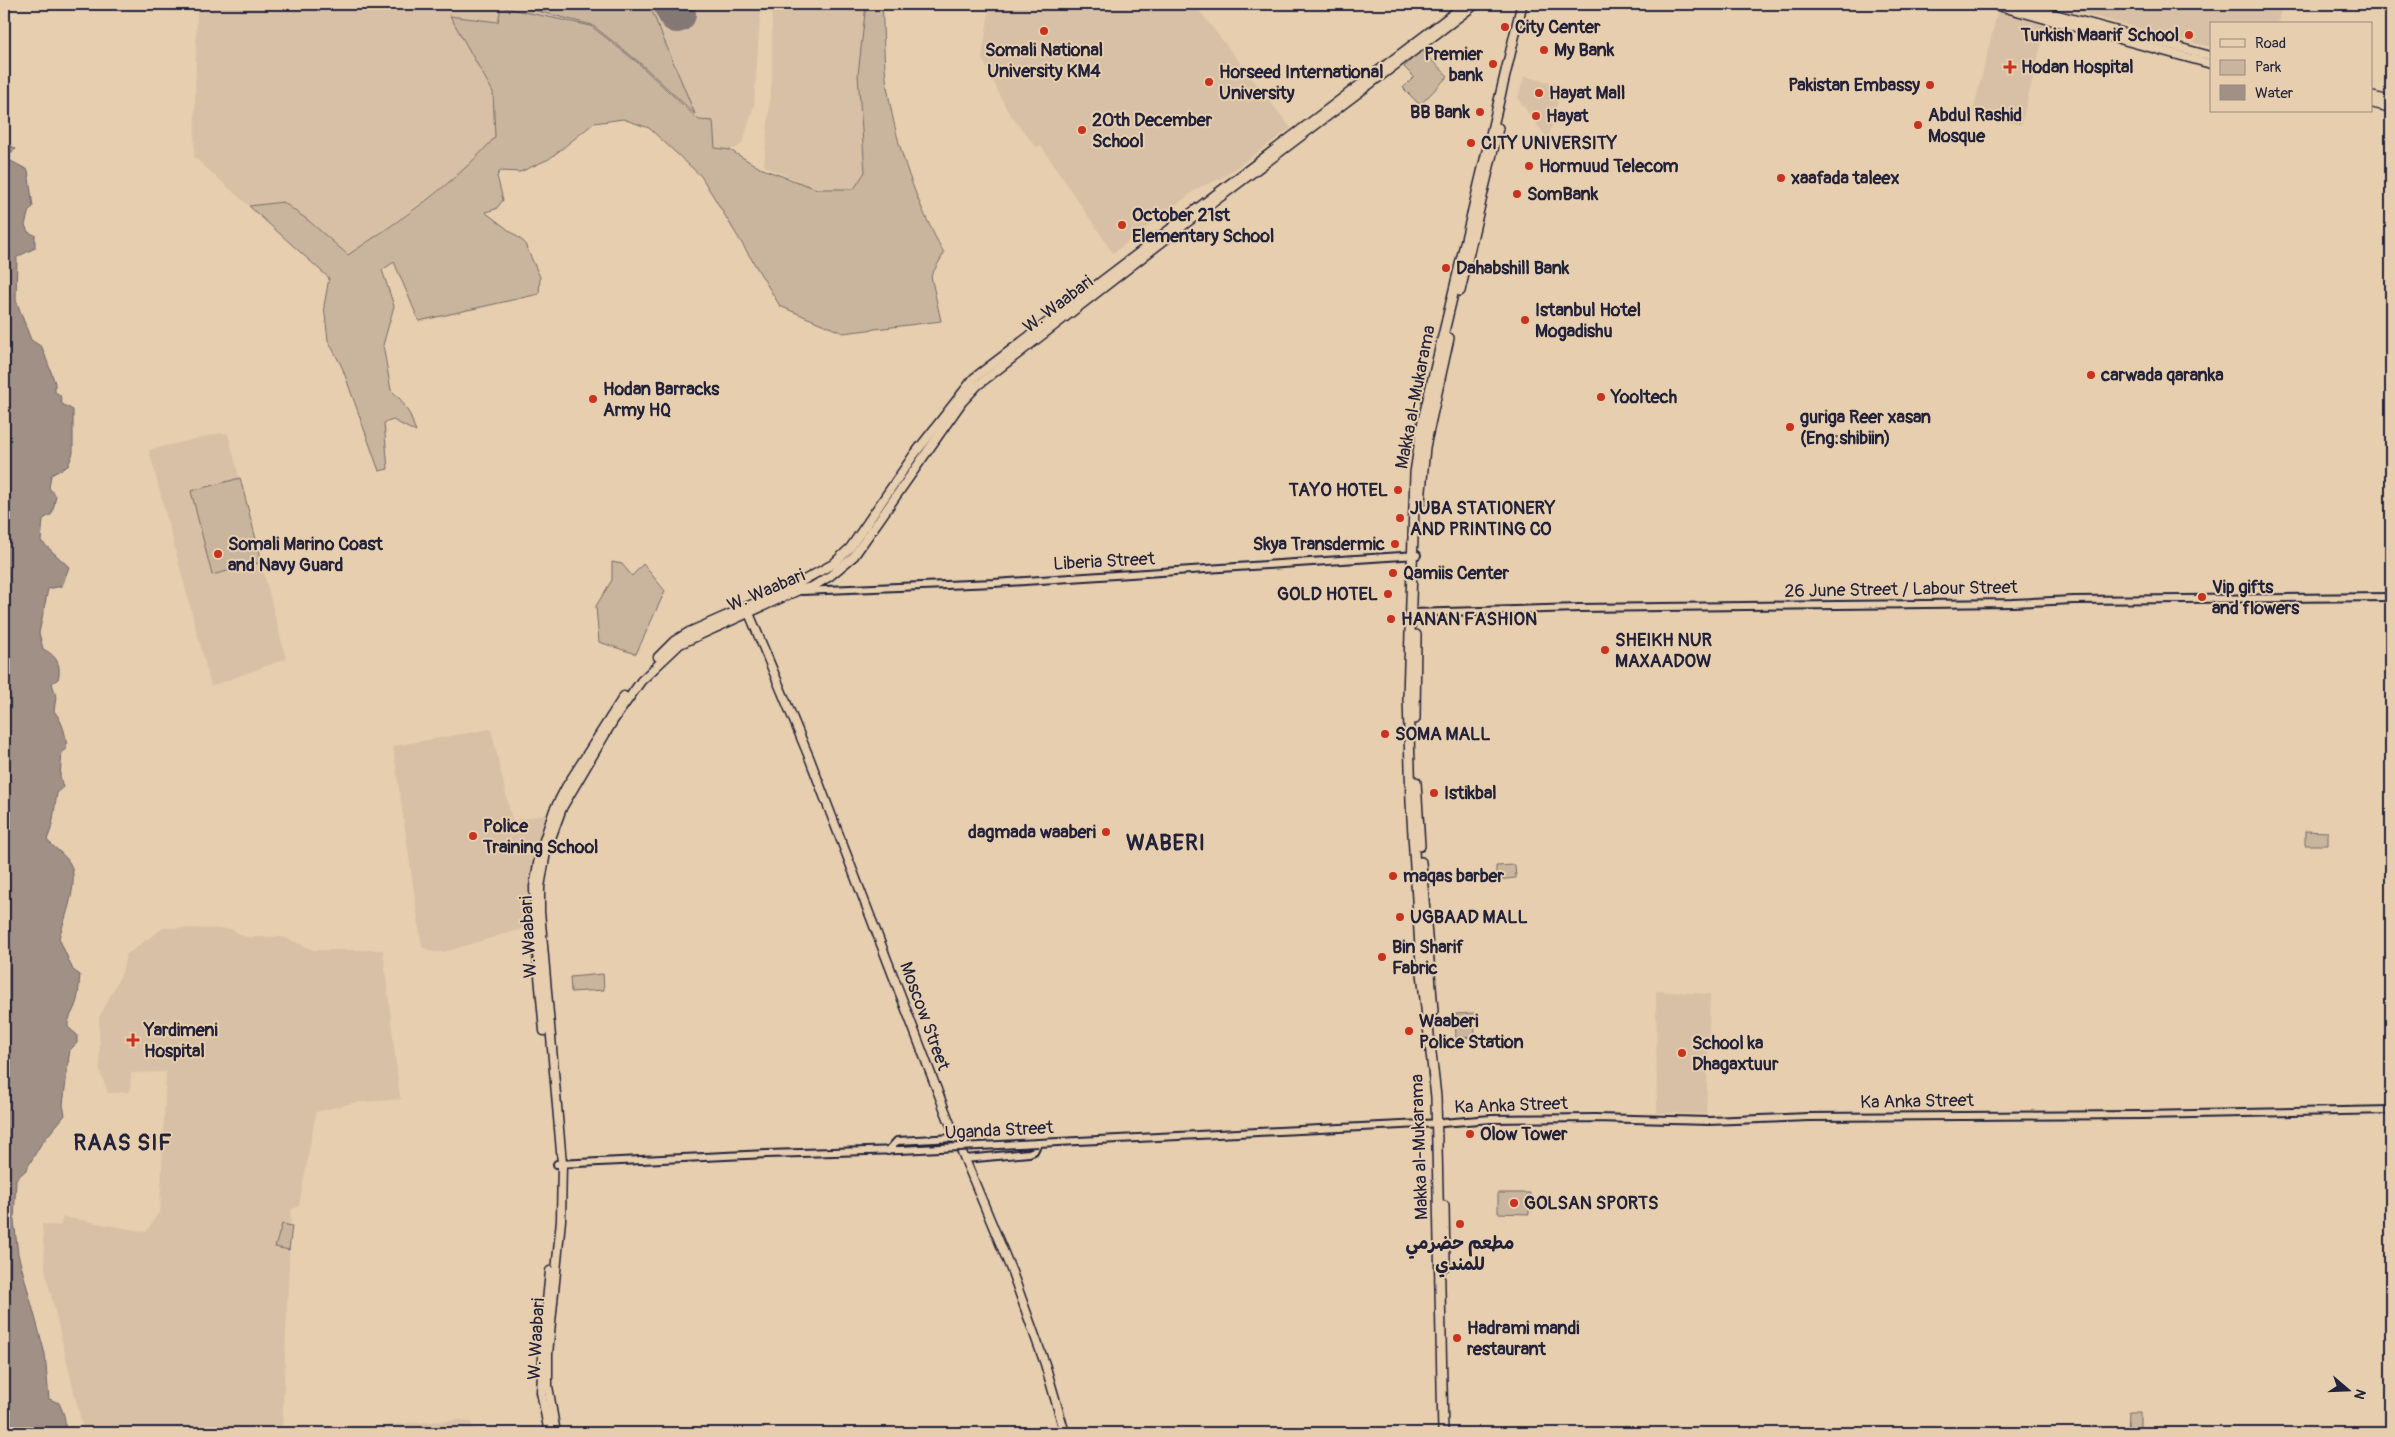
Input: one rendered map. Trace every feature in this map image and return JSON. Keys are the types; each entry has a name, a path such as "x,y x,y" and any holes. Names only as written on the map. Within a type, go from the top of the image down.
{"highway":[{"name":"Makka al-Mukarama","path":"1443,1433 1443,1316 1439,1123 1418,872 1414,698 1415,473 1423,420 1522,4"},
{"name":"Makka al-Mukarama","path":"1414,555 1425,447 1527,4"},
{"name":"Makka al-Mukarama","path":"1443,1316 1448,1433"}],"main road":[{"name":"W. Waabari","path":"556,1433 548,1386 548,1354 561,1220 559,1163 540,911 541,878 551,834 569,796 613,721 641,681 680,644 749,613 796,588 833,564 850,548 913,456 974,378 1466,4"},
{"name":"W. Waabari","path":"549,1433 541,1392 545,1321 557,1216 559,1163 539,978 534,887 540,852 554,810 619,703 638,678 674,640 796,588 812,587 826,579 854,556 962,402 978,385 1206,208 1476,4"},
{"path":"1991,4 2210,64"},
{"path":"2017,4 2210,56"},
{"path":"2372,96 2391,104"},
{"path":"2372,103 2391,104"},
{"name":"Moscow Street","path":"749,613 819,782 964,1159 1027,1312 1065,1433"}],"street":[{"name":"Liberia Street","path":"796,588 918,587 1414,555"},
{"name":"26 June Street / Labour Street","path":"1414,613 1580,608 2391,597"},
{"name":"Ka Anka Street","path":"1439,1123 1491,1119 1595,1118 1709,1121 1808,1117 2143,1115 2391,1110"},
{"name":"Uganda Street","path":"559,1163 1038,1144 1439,1123"},
{"path":"888,1150 897,1141 956,1138"},
{"path":"964,1159 1029,1153 1038,1144"}],"shaded area":[{"path":"197,4 761,4 754,105 743,142 737,148 722,150 715,148 700,120 638,63 591,26 502,7 498,22 451,16 493,92 495,137 471,165 403,217 348,255 309,221 283,202 249,206 194,157"},
{"path":"772,4 866,4 863,132 865,172 854,189 817,189 764,166 772,79"},
{"path":"990,4 1194,4 1291,128 1222,178 1198,188 1113,253 1041,146 1036,147 1008,112 982,58"},
{"name":"Turkish Maarif School","path":"2046,4 2282,4 2278,22 2210,22 2210,47"},
{"name":"Hodan Hospital","path":"1998,10 2047,22 2021,125 1973,112"},
{"path":"1524,76 1562,86 1548,139 1518,99"},
{"name":"Somali Marino Coast and Navy Guard","path":"221,433 228,434 286,659 211,686 149,450"},
{"name":"Police Training School","path":"491,729 512,821 546,814 535,851 531,926 444,952 434,952 422,947 393,746"},
{"path":"163,928 231,929 245,937 283,937 313,950 383,950 400,1098 403,1099 352,1103 316,1112 299,1206 291,1210 282,1433 84,1433 46,1274 42,1224 60,1226 63,1217 146,1232 160,1211 166,1072 131,1073 130,1092 108,1093 100,1071 99,1018 122,973 126,955"},
{"name":"School ka Dhagaxtuur","path":"1656,991 1710,994 1706,1114 1657,1113"},
{"path":"460,1420 471,1422 475,1433 358,1433 359,1427 369,1426 372,1429 386,1428 387,1425"}],"green space":[{"path":"528,4 649,4 695,114 639,62 592,25 529,9"},
{"path":"866,4 882,4 886,81 897,134 916,195 944,253 931,276 941,321 843,333 780,306 701,176 649,128 623,119 594,123 549,159 520,172 500,171 497,176 503,200 496,209 485,212 524,242 540,277 539,294 419,321 394,262 382,270 394,306 383,345 391,390 401,400 410,415 416,432 393,420 384,423 388,469 379,471 342,367 328,340 324,306 329,278 249,206 283,202 309,221 348,255 426,201 462,171 495,137 493,92 450,16 498,22 501,7 591,26 638,63 699,120 713,121 715,148 730,150 760,168 817,189 854,189 865,172 858,75"},
{"path":"1421,50 1448,76 1420,105 1403,88 1414,77 1404,67"},
{"path":"240,478 262,562 212,575 191,491"},
{"path":"612,562 622,564 632,576 643,564 665,591 636,654 599,642 596,606 612,580"},
{"path":"2305,831 2328,832 2328,845 2305,845"},
{"path":"1515,865 1516,878 1496,880 1496,866"},
{"path":"603,974 604,990 571,992 570,977"},
{"path":"1474,1013 1475,1037 1456,1038 1455,1014"},
{"name":"GOLSAN SPORTS","path":"1498,1193 1530,1193 1529,1214 1498,1213"},
{"path":"282,1224 292,1226 289,1250 275,1247"},
{"path":"2129,1412 2140,1412 2140,1433 2128,1433"}],"water":[{"path":"4,141 16,149 9,154 9,160 28,170 33,207 29,210 25,225 28,232 35,235 35,248 17,257 16,300 31,340 42,347 55,383 55,392 60,395 62,404 73,410 73,453 68,466 51,475 49,488 56,496 52,514 43,519 41,541 69,567 62,586 48,589 39,633 43,649 55,657 59,669 58,679 52,683 56,697 54,711 62,724 66,741 66,750 62,752 60,776 63,788 57,793 52,826 47,840 67,859 72,869 73,879 70,900 59,938 73,970 80,975 77,1000 68,1024 68,1027 77,1035 77,1043 70,1050 69,1056 63,1105 65,1115 41,1144 26,1170 16,1179 14,1221 18,1254 45,1354 49,1399 59,1403 61,1407 65,1421 64,1433 4,1433"}],"runway":[{"path":"672,4 677,14"}],"place":[{"name":"City Center","path":"1505,27"},
{"name":"Somali National University KM4","path":"1044,31"},
{"name":"Turkish Maarif School","path":"2189,35"},
{"name":"My Bank","path":"1544,50"},
{"name":"Premier bank","path":"1493,64"},
{"name":"Hodan Hospital","path":"2010,67"},
{"name":"Horseed International University","path":"1209,82"},
{"name":"Pakistan Embassy","path":"1930,85"},
{"name":"Hayat Mall","path":"1539,93"},
{"name":"BB Bank","path":"1480,112"},
{"name":"Hayat","path":"1536,116"},
{"name":"Abdul Rashid Mosque","path":"1918,125"},
{"name":"20th December School","path":"1082,130"},
{"name":"CITY UNIVERSITY","path":"1471,143"},
{"name":"Hormuud Telecom","path":"1529,166"},
{"name":"xaafada taleex","path":"1781,178"},
{"name":"SomBank","path":"1517,194"},
{"name":"October 21st Elementary School","path":"1122,225"},
{"name":"Dahabshill Bank","path":"1446,268"},
{"name":"Istanbul Hotel Mogadishu","path":"1525,320"},
{"name":"carwada qaranka","path":"2091,375"},
{"name":"Yooltech","path":"1601,397"},
{"name":"Hodan Barracks Army HQ","path":"593,399"},
{"name":"guriga Reer xasan (Eng:shibiin)","path":"1790,427"},
{"name":"TAYO HOTEL","path":"1398,490"},
{"name":"JUBA STATIONERY AND PRINTING CO","path":"1400,518"},
{"name":"Skya Transdermic","path":"1395,544"},
{"name":"Somali Marino Coast and Navy Guard","path":"218,554"},
{"name":"Qamiis Center","path":"1393,573"},
{"name":"GOLD HOTEL","path":"1388,594"},
{"name":"Vip gifts and flowers","path":"2202,597"},
{"name":"HANAN FASHION","path":"1391,619"},
{"name":"SHEIKH NUR MAXAADOW","path":"1605,650"},
{"name":"SOMA MALL","path":"1385,734"},
{"name":"Istikbal","path":"1434,793"},
{"name":"dagmada waaberi","path":"1106,832"},
{"name":"Police Training School","path":"473,836"},
{"name":"maqas barber","path":"1393,876"},
{"name":"UGBAAD MALL","path":"1400,917"},
{"name":"Bin Sharif Fabric","path":"1382,957"},
{"name":"Waaberi Police Station","path":"1409,1031"},
{"name":"Yardimeni Hospital","path":"133,1040"},
{"name":"School ka Dhagaxtuur","path":"1682,1053"},
{"name":"Olow Tower","path":"1470,1134"},
{"name":"GOLSAN SPORTS","path":"1514,1203"},
{"name":"مطعم حضرمي للمندي","path":"1460,1224"},
{"name":"Hadrami mandi restaurant","path":"1457,1338"}],"district":[{"name":"WABERI","path":"1166,842"},
{"name":"RAAS SIF","path":"123,1142"}]}
